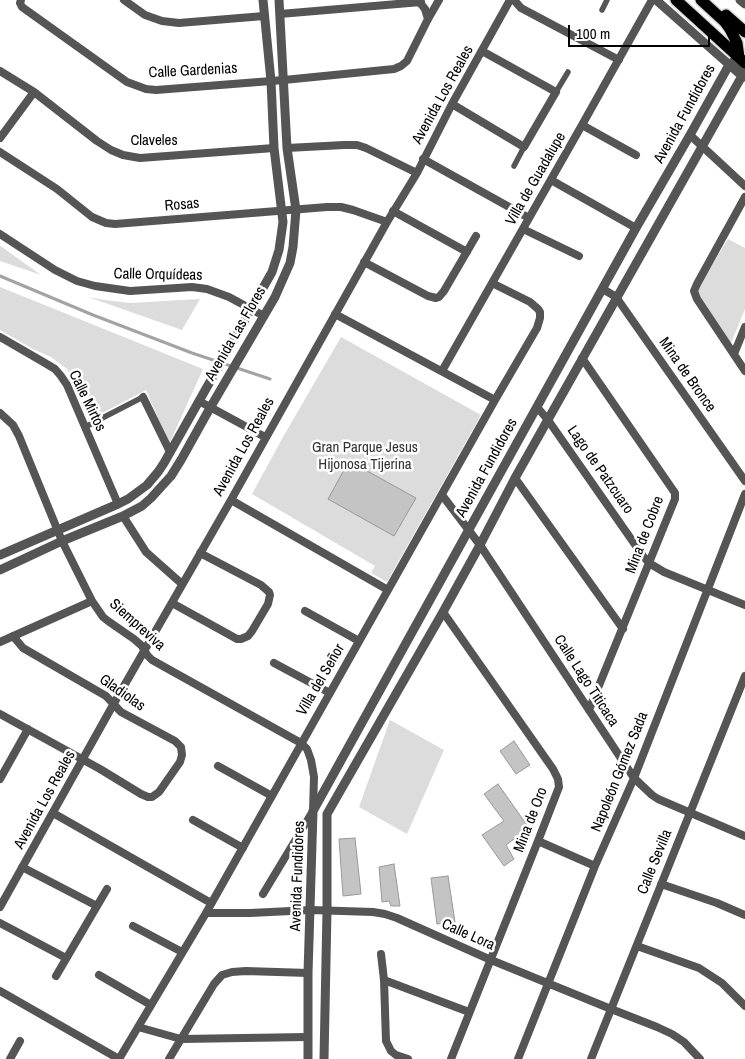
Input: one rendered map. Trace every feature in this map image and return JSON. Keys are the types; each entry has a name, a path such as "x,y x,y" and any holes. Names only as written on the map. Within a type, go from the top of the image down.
{"main road":[{"path":"676,0 743,59"},
{"path":"701,0 730,29 743,59"},
{"path":"709,0 745,32"}],"street":[{"path":"124,0 145,14 162,21 179,23 264,16"},
{"name":"Avenida Las Flores","path":"0,555 118,504 146,486 158,472 170,452 266,284 276,261 283,222 274,148 271,81 263,0"},
{"name":"Avenida Las Flores","path":"0,570 62,541 123,516 142,506 161,488 181,460 278,290 290,263 294,246 296,210 287,148 279,0"},
{"path":"428,18 440,0"},
{"name":"Avenida Los Reales","path":"0,907 386,222 417,173 452,104 510,0"},
{"path":"514,0 522,8 619,60"},
{"path":"602,10 607,0"},
{"path":"654,0 743,76"},
{"name":"Villa de Guadalupe","path":"442,371 654,0"},
{"path":"740,0 745,4"},
{"name":"Calle Gardenias","path":"18,1 22,7 127,82 156,90 394,69 406,61 428,18"},
{"path":"280,14 420,1 428,18"},
{"path":"482,51 556,92"},
{"name":"Avenida Fundidores","path":"308,1059 308,973 313,811 729,64 743,59 743,76 616,297 443,612 327,814 324,1059"},
{"name":"Claveles","path":"0,71 34,92 97,141 123,155 140,158 274,148"},
{"path":"514,166 568,72"},
{"path":"0,138 34,92"},
{"path":"452,104 524,147"},
{"path":"582,125 636,155"},
{"path":"690,135 745,186"},
{"path":"287,148 357,145 417,173"},
{"name":"Rosas","path":"0,152 57,189 92,217 106,223 115,224 327,207 341,207 353,210 386,222"},
{"path":"423,159 529,218"},
{"path":"551,180 636,228"},
{"path":"745,197 696,284 694,291 697,299 745,371"},
{"path":"393,212 467,252"},
{"path":"523,229 578,256"},
{"name":"Calle Orquídeas","path":"0,234 55,270 78,281 95,286 130,291 192,287 207,289 229,297 264,316"},
{"path":"364,262 428,296 439,297 476,236"},
{"name":"Villa del Señor","path":"119,1059 206,913 537,328 540,312 538,309 530,302 492,283"},
{"name":"Mina de Bronce","path":"603,289 616,297 745,481"},
{"path":"335,314 495,400"},
{"path":"734,354 745,327"},
{"name":"Calle Mirtos","path":"0,337 55,369 67,384 118,504"},
{"name":"Mina de Cobre","path":"582,358 675,493 675,500 589,710"},
{"path":"85,427 143,397 170,452"},
{"path":"199,401 265,437"},
{"name":"Lago de Patzcuaro","path":"537,407 643,556 664,572 745,605"},
{"name":"Siempreviva","path":"0,413 13,425 19,436 62,541 92,601 103,617 134,639 152,660 302,743"},
{"path":"515,478 623,628"},
{"name":"Napoleón Gómez Sada","path":"518,1059 595,866 634,778 745,494"},
{"name":"Calle Lago Titicaca","path":"442,495 480,545 634,778 658,799 745,836"},
{"path":"231,500 388,590"},
{"path":"123,516 146,552 182,584"},
{"path":"172,603 237,639 245,638 252,631 268,604 269,592 261,585 200,553"},
{"path":"0,642 92,601"},
{"path":"304,610 359,641"},
{"name":"Mina de Oro","path":"443,612 553,769 558,778 559,787 451,1059"},
{"name":"Gladiolas","path":"13,636 23,648 99,692 108,698 118,710 175,741 182,750 180,762 159,792 152,797 141,794 83,760"},
{"path":"274,663 330,693"},
{"name":"Calle Sevilla","path":"591,1059 745,676"},
{"path":"0,714 83,760"},
{"path":"0,779 28,729"},
{"path":"263,894 313,811 313,767 307,749 302,743"},
{"path":"218,766 272,796"},
{"path":"313,811 327,814"},
{"path":"53,813 211,903"},
{"path":"193,820 243,848"},
{"path":"538,842 595,866"},
{"path":"22,867 97,906"},
{"path":"661,884 717,903 745,915"},
{"path":"56,976 107,889"},
{"name":"Calle Lora","path":"206,913 311,910 385,914 548,984 657,1027 684,1042 700,1059"},
{"path":"0,923 66,958"},
{"path":"133,926 182,952"},
{"path":"636,946 699,968 722,982 745,1006"},
{"path":"381,954 384,980 386,1045 394,1053 408,1059"},
{"path":"169,1059 214,984 222,975 246,971 308,973"},
{"path":"100,975 151,1005"},
{"path":"384,980 469,1012"},
{"path":"0,991 119,1059"},
{"path":"138,1027 181,1039 307,1037"},
{"path":"10,1059 20,1041"}],"green space":[{"path":"728,239 745,248 745,309 731,343 696,292"},
{"path":"0,246 2,247 41,275 0,261"},
{"path":"0,287 203,369 169,444 146,390 89,420 77,387 67,369 51,357 0,330"},
{"path":"88,297 130,303 200,299 182,330"},
{"name":"Gran Parque Jesus Hijonosa Tijerina","path":"341,337 481,415 387,582 371,573 375,566 252,494"},
{"path":"390,720 444,750 407,834 359,807"}],"building":[{"path":"349,461 416,498 394,536 328,499"},
{"path":"514,741 530,765 516,774 500,751"},
{"path":"498,784 529,828 506,845 514,859 504,866 482,835 504,821 484,794"},
{"path":"355,838 361,894 343,896 339,839"},
{"path":"394,864 400,906 391,906 389,901 382,902 379,867"},
{"path":"448,876 455,922 437,924 431,878"}],"waterway":[{"path":"0,276 93,315 192,353 270,379"}]}
